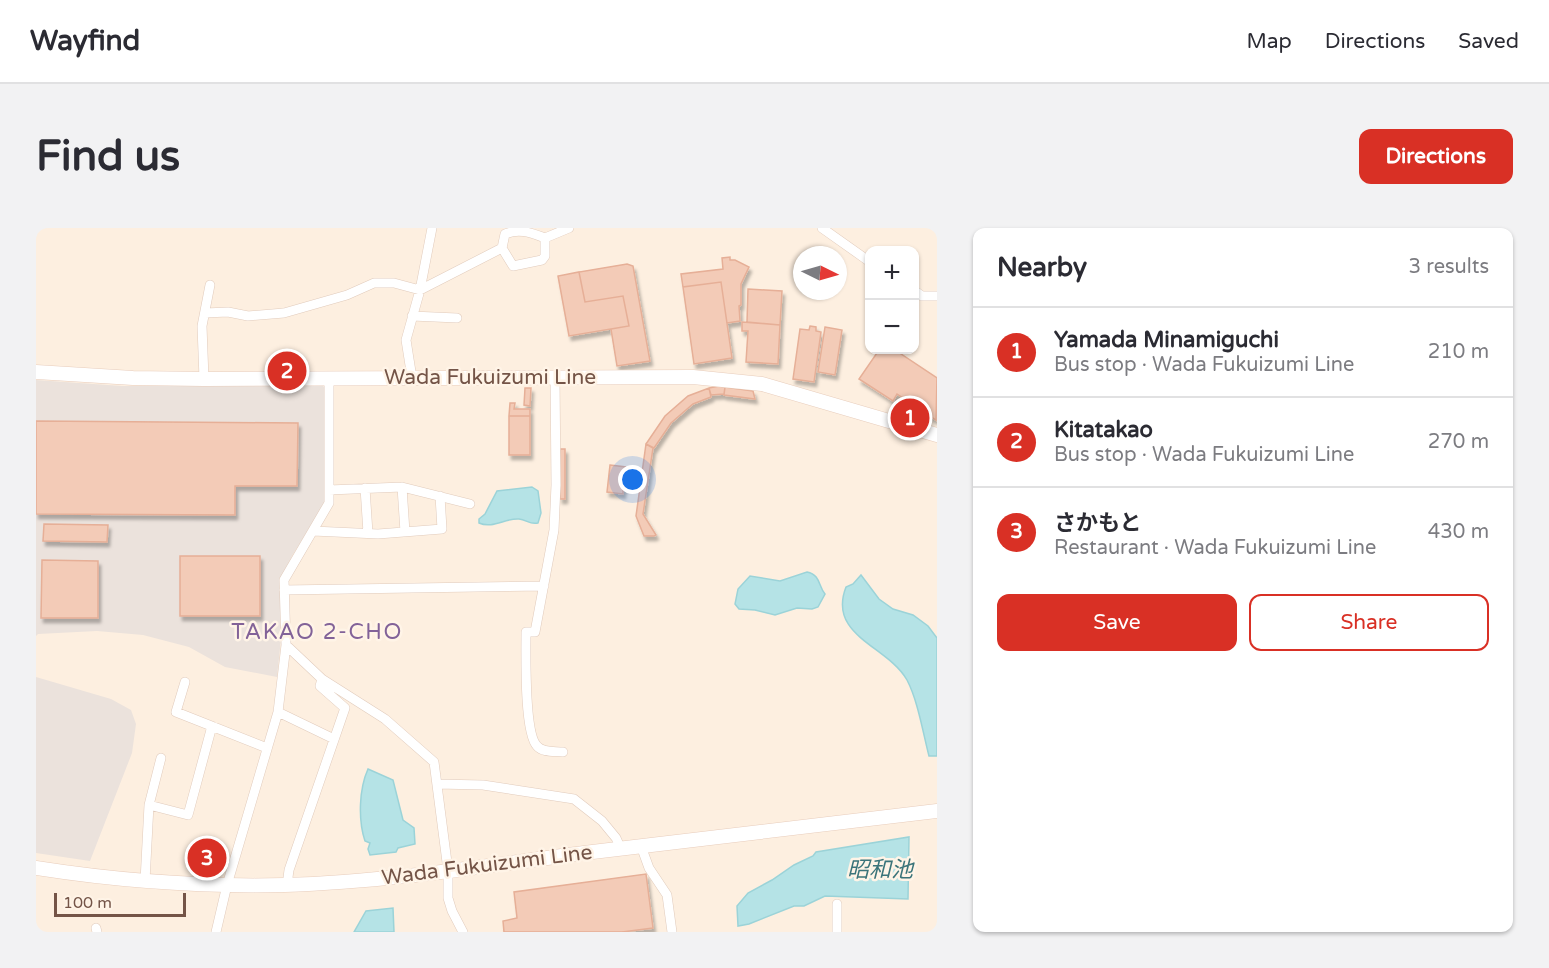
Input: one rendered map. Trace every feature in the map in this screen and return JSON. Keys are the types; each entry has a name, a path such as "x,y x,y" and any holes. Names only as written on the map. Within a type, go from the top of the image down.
{"main road":[{"name":"Wada Fukuizumi Line","path":"36,372 133,378 204,379 693,377 762,384 937,435"},
{"name":"Wada Fukuizumi Line","path":"36,868 145,882 286,885 448,870 937,811"}],"street":[{"path":"412,378 406,340 420,290 432,228"},
{"path":"545,238 564,228 569,228"},
{"path":"822,228 865,258"},
{"path":"514,230 528,231 545,238 545,256 542,260 513,267 502,248 505,234 514,230"},
{"path":"205,313 228,312 248,316 284,313 347,295 374,283 394,283 420,290 502,248"},
{"path":"204,379 202,326 210,285"},
{"path":"919,294 937,296"},
{"path":"412,316 457,318"},
{"path":"216,932 227,885 278,712 286,645 284,580 329,503 329,377"},
{"path":"555,377 554,530 535,632 526,632 525,664 530,736 537,747 563,752"},
{"path":"329,490 402,487 470,504"},
{"path":"402,487 405,532"},
{"path":"365,488 368,534"},
{"path":"313,531 368,534 442,530 440,496"},
{"path":"284,590 544,586"},
{"path":"286,645 322,679 385,719 434,762 448,870 448,898 461,931"},
{"path":"286,885 289,870 345,708 323,691 320,686 322,679"},
{"path":"185,682 176,712 267,747"},
{"path":"278,712 334,739"},
{"path":"149,805 188,815 212,726"},
{"path":"145,882 149,805 161,758"},
{"path":"437,784 483,785 574,799 602,822 616,837 621,849"},
{"path":"641,846 649,868 667,895 672,932"},
{"path":"837,904 837,932"}],"shaded area":[{"path":"36,380 122,386 322,385 326,389 324,504 292,556 280,581 281,639 277,677 225,667 189,647 143,635 97,631 38,634 36,636"},
{"path":"36,677 111,699 131,710 136,724 132,753 90,861 36,853"}],"water":[{"path":"532,487 538,491 541,513 538,523 519,519 489,525 479,523 479,519 485,514 497,491"},
{"path":"807,572 817,578 825,594 818,607 797,608 775,615 739,609 735,604 738,589 750,576 780,581"},
{"path":"861,575 879,599 893,609 913,615 928,626 937,638 937,756 929,756 917,707 907,680 898,668 852,629 845,617 842,604 846,587 853,584"},
{"path":"368,769 393,780 403,820 414,828 415,844 398,848 396,852 370,855 368,849 370,843 365,841 360,814 361,795"},
{"name":"昭和池","path":"909,837 908,899 825,896 804,906 794,906 749,924 738,926 737,906 748,893 813,856 816,852"},
{"path":"393,908 394,932 354,932 366,911"}],"building":[{"path":"730,257 730,260 749,267 741,284 740,321 727,323 721,282 683,287 681,274 723,269 722,258"},
{"path":"627,264 633,266 650,361 617,366 611,329 629,326 623,296 585,302 579,272"},
{"path":"579,272 585,302 623,296 629,326 569,336 558,276"},
{"path":"721,282 732,358 694,364 683,287"},
{"path":"748,289 782,291 780,325 747,322"},
{"path":"742,322 780,325 778,364 746,362 748,331 742,331"},
{"path":"810,326 816,327 816,331 821,332 814,382 793,379 800,329 809,330"},
{"path":"825,327 842,330 835,375 818,372"},
{"path":"876,354 901,354 937,378 936,420 897,394 893,401 859,379"},
{"path":"725,387 724,394 711,395 709,388"},
{"path":"725,387 753,391 755,399 724,395"},
{"path":"525,388 531,388 530,406 524,405"},
{"path":"709,388 711,397 693,404 671,423 654,448 646,444 665,416 688,396"},
{"path":"510,403 515,403 514,409 530,409 530,416 509,416"},
{"path":"509,416 530,416 530,455 509,455"},
{"path":"36,421 298,423 297,486 235,486 235,515 36,514"},
{"path":"646,444 653,448 643,514 656,535 654,536 644,536 636,516"},
{"path":"560,449 565,449 565,499 560,499"},
{"path":"610,465 626,467 624,479 627,480 623,494 607,492"},
{"path":"44,524 108,525 107,542 43,541"},
{"path":"180,556 260,556 260,616 180,616"},
{"path":"42,560 98,561 98,618 41,618"},
{"path":"646,874 653,928 622,932 504,932 503,921 517,918 514,892"}],"place":[{"name":"Kitatakao","path":"287,371"},
{"name":"Yamada Minamiguchi","path":"910,418"},
{"name":"さかもと","path":"207,858"}],"district":[{"name":"TAKAO 2-CHO","path":"317,632"}]}
